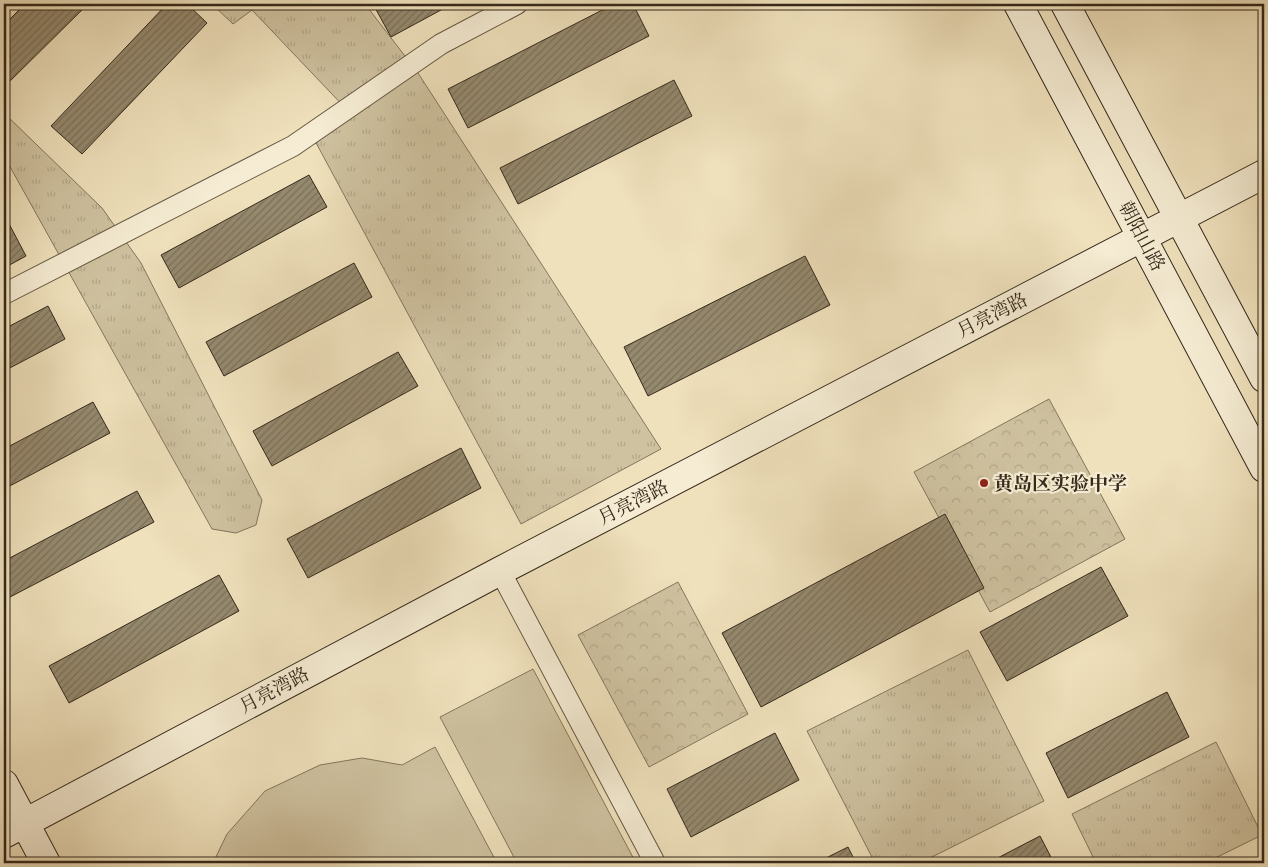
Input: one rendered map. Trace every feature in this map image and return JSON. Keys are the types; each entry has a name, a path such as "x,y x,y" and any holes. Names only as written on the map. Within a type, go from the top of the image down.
{"street":[{"path":"4,294 293,146 441,44 517,4"},
{"name":"朝阳山路","path":"1018,4 1264,468"},
{"path":"1065,4 1264,378"},
{"name":"月亮湾路","path":"14,828 500,571 1264,174"},
{"path":"500,571 655,863"},
{"path":"4,784 14,828 46,863"}],"green space":[{"path":"212,4 365,4 418,73 661,449 521,524 314,139 350,113 252,10 233,24"},
{"path":"4,113 102,208 141,263 262,500 256,525 236,533 212,529 4,156"},
{"path":"1049,399 1125,539 990,612 914,472"},
{"path":"678,582 748,714 649,767 578,635"},
{"path":"968,650 1044,801 920,863 875,863 807,731"},
{"path":"533,669 636,863 517,863 440,717"},
{"path":"1216,742 1262,835 1205,863 1096,863 1072,814"},
{"path":"435,747 497,863 213,863 227,834 265,791 320,765 362,758 402,765"}],"building":[{"path":"25,4 88,4 7,84 4,81 4,25"},
{"path":"167,4 187,4 207,23 82,154 51,126"},
{"path":"373,4 452,4 391,37"},
{"path":"614,4 633,4 649,36 468,128 448,89"},
{"path":"674,80 692,116 518,204 500,168"},
{"path":"309,175 327,207 179,288 161,255"},
{"path":"7,220 26,256 4,268 4,221"},
{"path":"805,256 830,305 648,396 624,347"},
{"path":"354,263 372,297 224,376 206,342"},
{"path":"48,306 65,339 4,371 4,329"},
{"path":"398,352 418,386 272,466 253,431"},
{"path":"93,402 110,433 4,489 4,449"},
{"path":"461,448 481,488 308,578 287,539"},
{"path":"137,491 154,522 10,597 4,586 4,561"},
{"path":"945,514 984,588 761,707 722,633"},
{"path":"1101,567 1128,616 1007,681 980,632"},
{"path":"219,575 239,611 69,703 49,666"},
{"path":"1167,692 1189,737 1068,798 1046,753"},
{"path":"775,733 799,780 691,837 667,789"},
{"path":"1040,836 1054,863 988,863"},
{"path":"848,847 856,863 816,863"}],"place":[{"name":"黄岛区实验中学","path":"984,483"}]}
